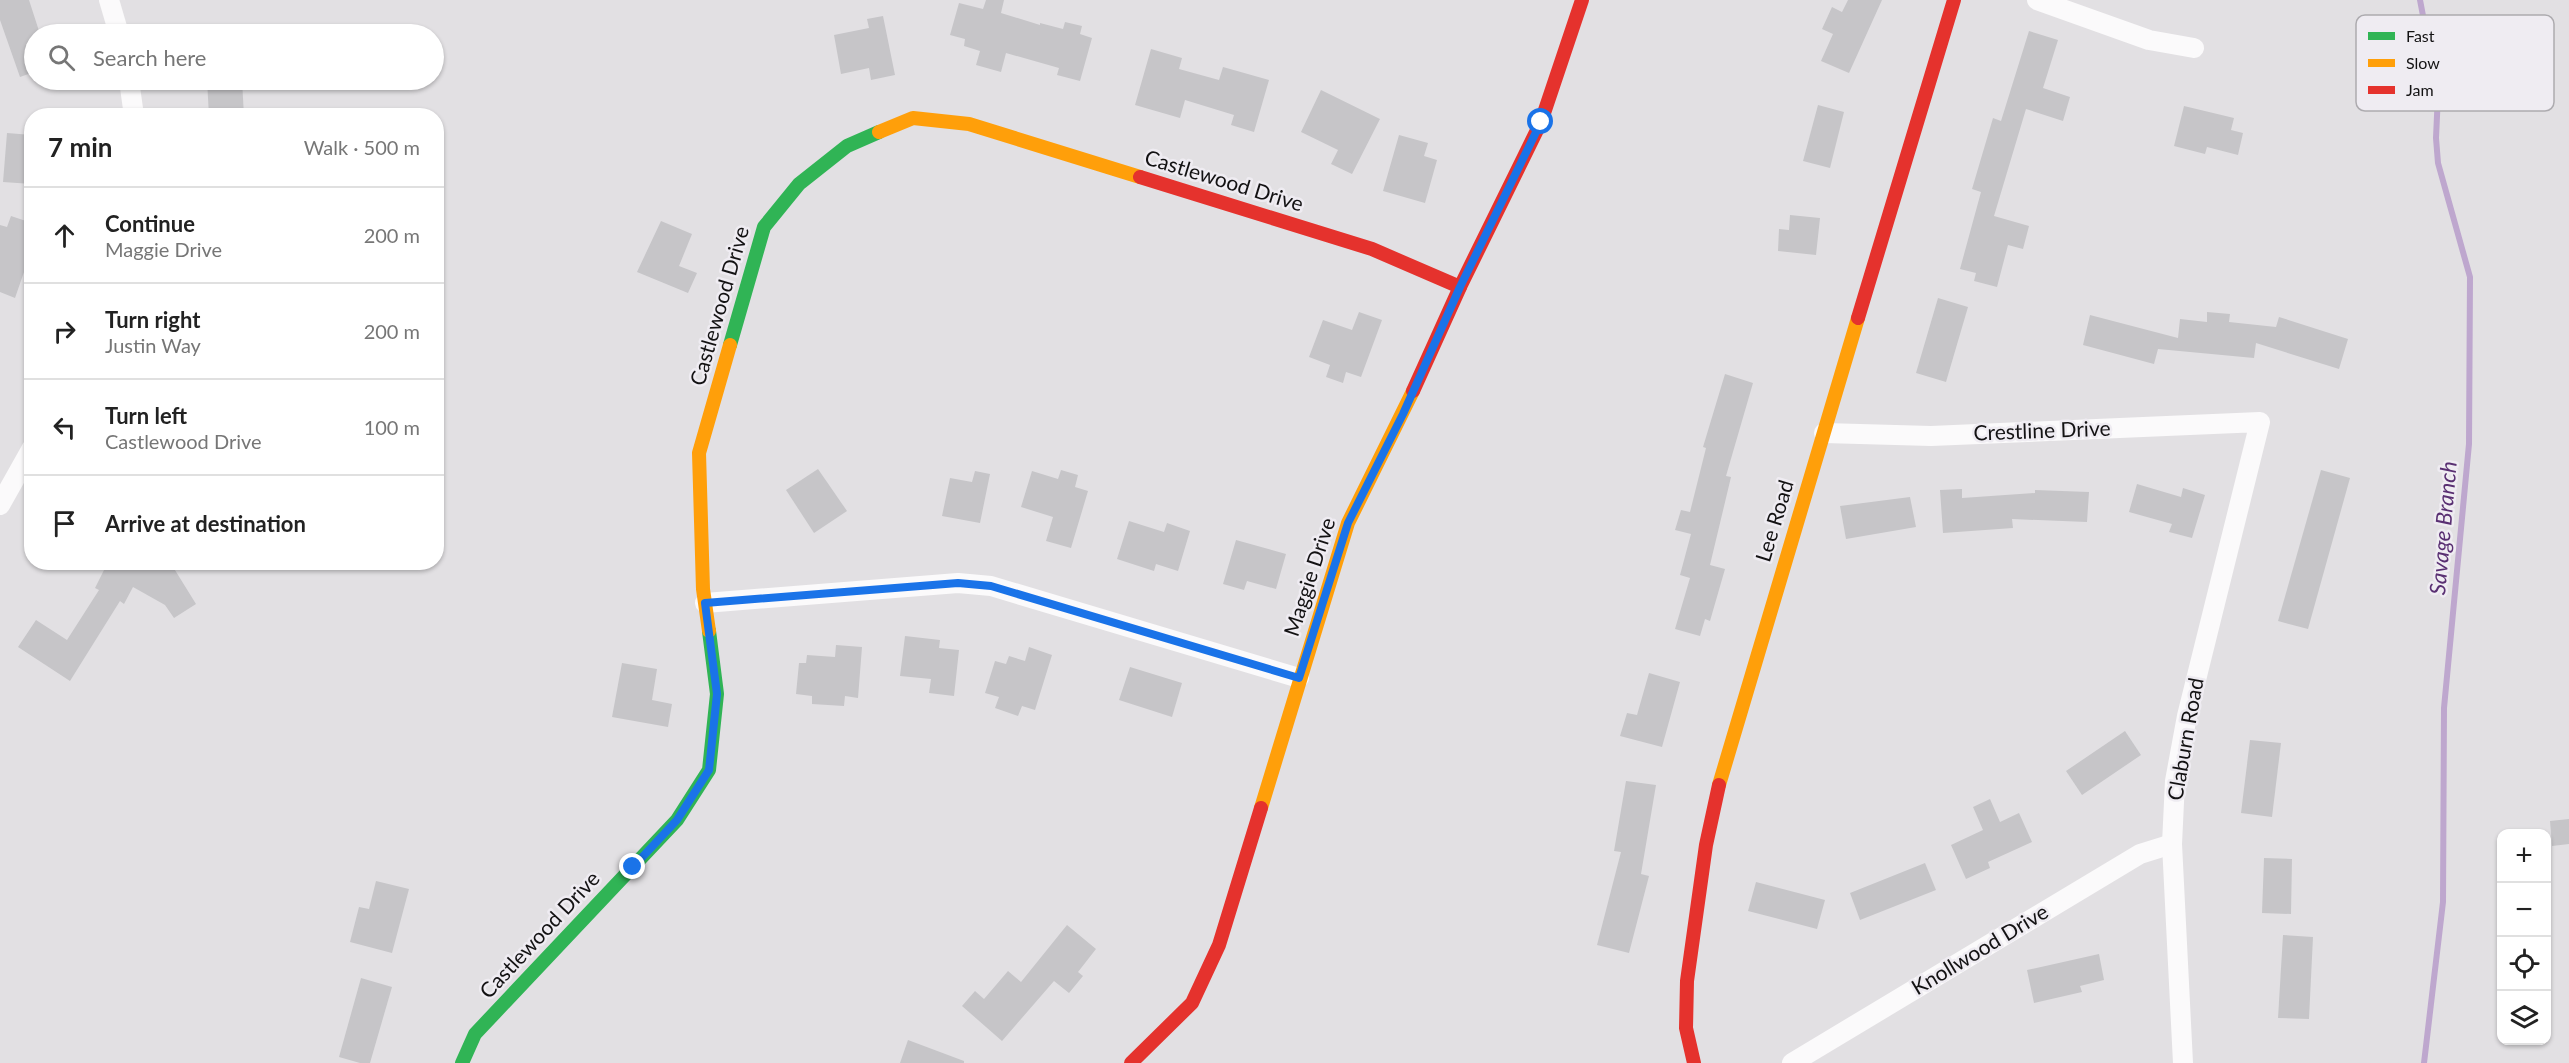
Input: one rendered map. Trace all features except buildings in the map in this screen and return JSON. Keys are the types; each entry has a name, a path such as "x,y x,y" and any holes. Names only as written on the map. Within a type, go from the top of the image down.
{"street":[{"path":"109,0 116,24"},
{"name":"Maggie Drive","path":"1131,1063 1192,1003 1219,945 1348,523 1403,414 1460,287 1541,122 1582,0"},
{"name":"Lee Road","path":"1694,1063 1686,1028 1687,981 1706,845 1723,767 1954,0"},
{"path":"2037,0 2149,40 2194,48"},
{"path":"130,90 133,108"},
{"name":"Castlewood Drive","path":"462,1063 475,1034 677,820 709,770 717,694 705,603 699,453 764,227 799,184 848,146 914,118 969,124 1372,249 1460,287"},
{"name":"Crestline Drive","path":"1824,433 1931,436 2260,422"},
{"name":"Claburn Road","path":"2183,1063 2172,844 2175,781 2187,716 2260,422"},
{"path":"0,505 24,462"},
{"path":"705,603 958,583 991,586 1299,678"},
{"name":"Knollwood Drive","path":"1792,1063 2140,854 2172,844"}],"waterway":[{"name":"Savage Branch","path":"2420,0 2423,15"},
{"name":"Savage Branch","path":"2424,1063 2443,902 2444,708 2469,444 2470,277 2438,163 2437,111"}],"traffic: fast":[{"path":"730,345 764,227 799,184 847,146 879,132"},
{"path":"462,1063 475,1034 677,820 709,770 717,694 709,631"}],"traffic: slow":[{"path":"879,132 913,118 969,124 1140,177"},
{"path":"1719,785 1858,318"},
{"path":"709,631 703,589 699,453 730,345"},
{"path":"1261,808 1348,523 1413,391"}],"traffic: jam":[{"path":"1413,391 1460,287 1541,122 1582,0"},
{"path":"1858,318 1954,0"},
{"path":"1140,177 1372,249 1460,287"},
{"path":"1694,1063 1686,1028 1687,981 1706,845 1719,785"},
{"path":"1131,1063 1192,1003 1219,945 1261,808"}],"route":[{"path":"633,867 677,820 709,770 717,694 705,603 958,583 991,586 1299,678 1348,523 1403,414 1460,287 1541,122"}]}
